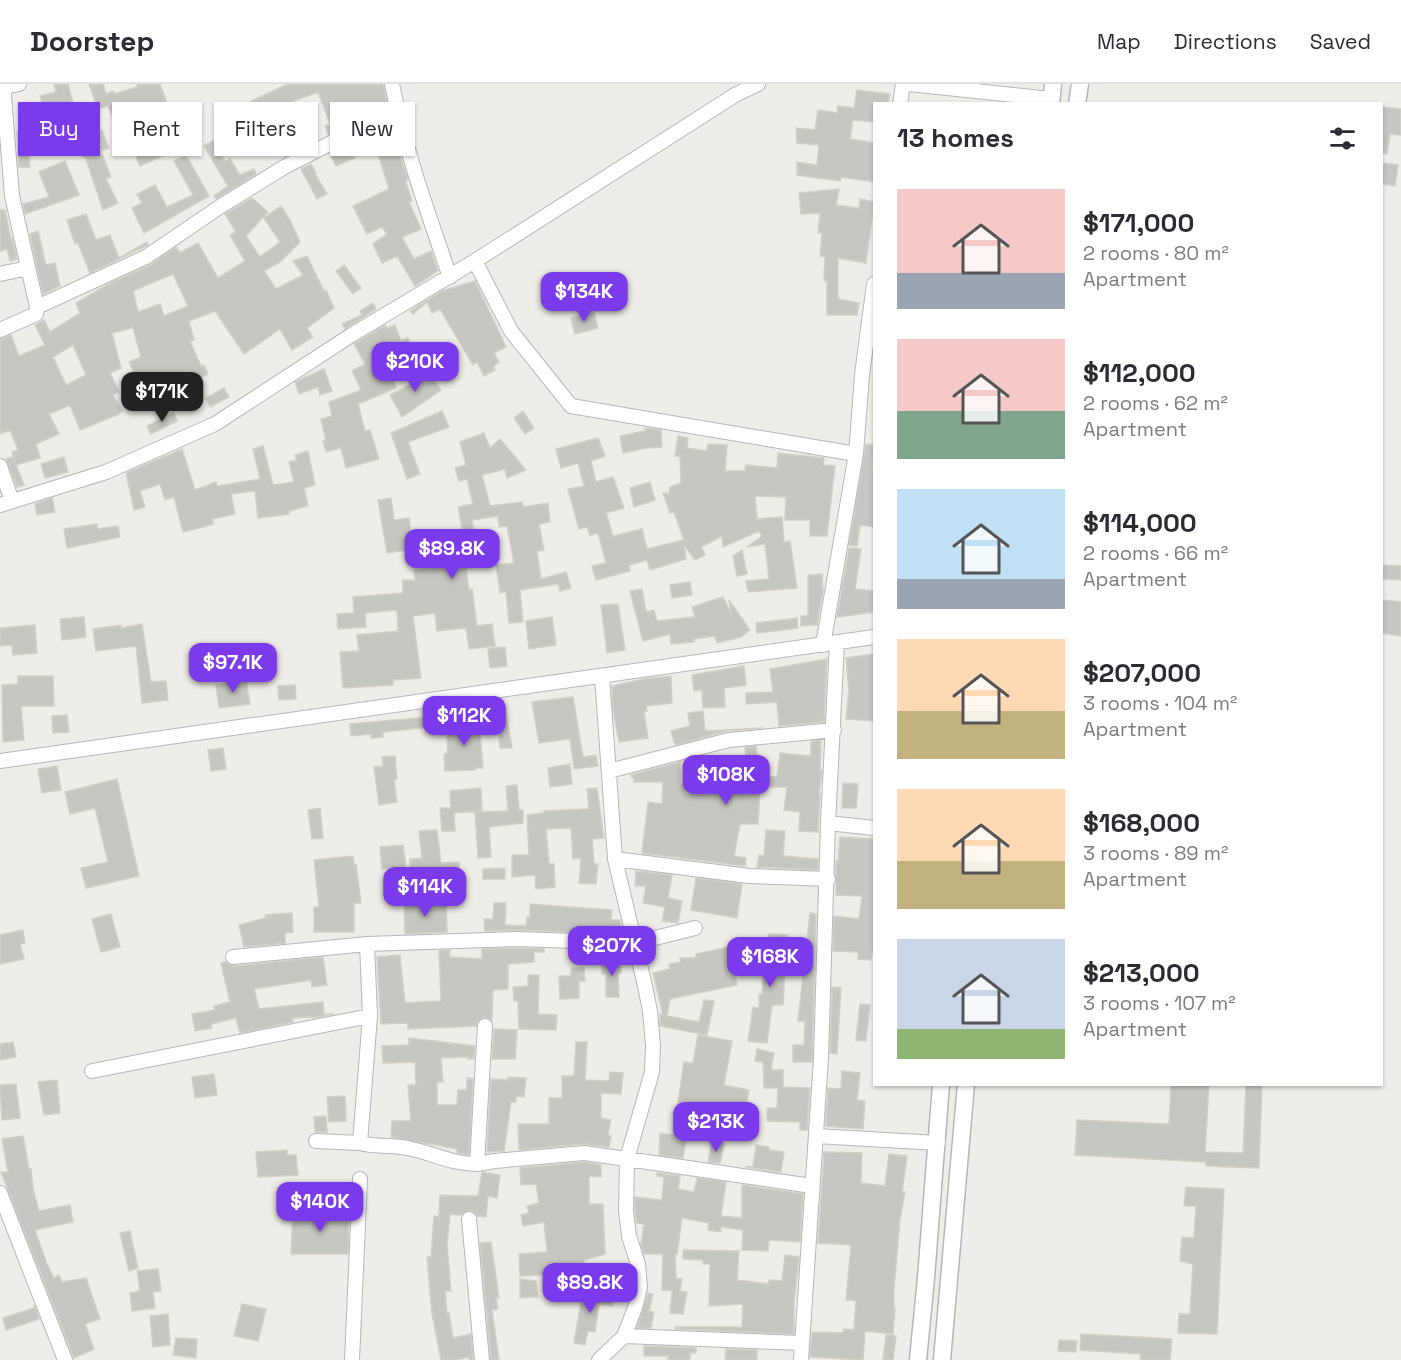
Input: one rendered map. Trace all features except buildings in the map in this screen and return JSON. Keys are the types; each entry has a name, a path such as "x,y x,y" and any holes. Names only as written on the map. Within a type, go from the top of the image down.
{"street":[{"path":"0,330 36,314 37,307 28,268 6,198 2,87 18,84"},
{"path":"392,84 395,102"},
{"path":"0,466 6,503 106,472 214,424 353,334 450,277 735,94 758,84"},
{"path":"900,102 903,84"},
{"path":"909,84 1052,95"},
{"path":"1077,102 1080,84"},
{"path":"37,307 146,256 286,166 330,144"},
{"path":"410,156 450,277"},
{"path":"475,261 511,331 571,406 856,454"},
{"path":"0,274 28,268"},
{"path":"801,1360 816,1136 828,879 828,823 834,730 830,644 868,376 873,299"},
{"path":"0,761 873,637"},
{"path":"599,1360 624,1336 640,1287 638,1264 629,1236 626,1210 627,1158 652,1072 653,1046 650,1011 615,859 602,676"},
{"path":"609,771 729,740 834,730"},
{"path":"828,823 873,828"},
{"path":"615,859 749,876 828,879"},
{"path":"233,957 367,944 516,939 635,943 695,928"},
{"path":"360,1143 370,1016 367,944"},
{"path":"92,1071 370,1016"},
{"path":"477,1164 485,1026"},
{"path":"918,1360 938,1143 941,1086"},
{"path":"942,1360 966,1086"},
{"path":"816,1136 938,1143"},
{"path":"316,1140 360,1143 375,1147 410,1148 460,1164 584,1153 812,1186"},
{"path":"352,1360 360,1179"},
{"path":"0,1193 65,1360"},
{"path":"469,1219 482,1360"},
{"path":"624,1336 802,1343"}]}
